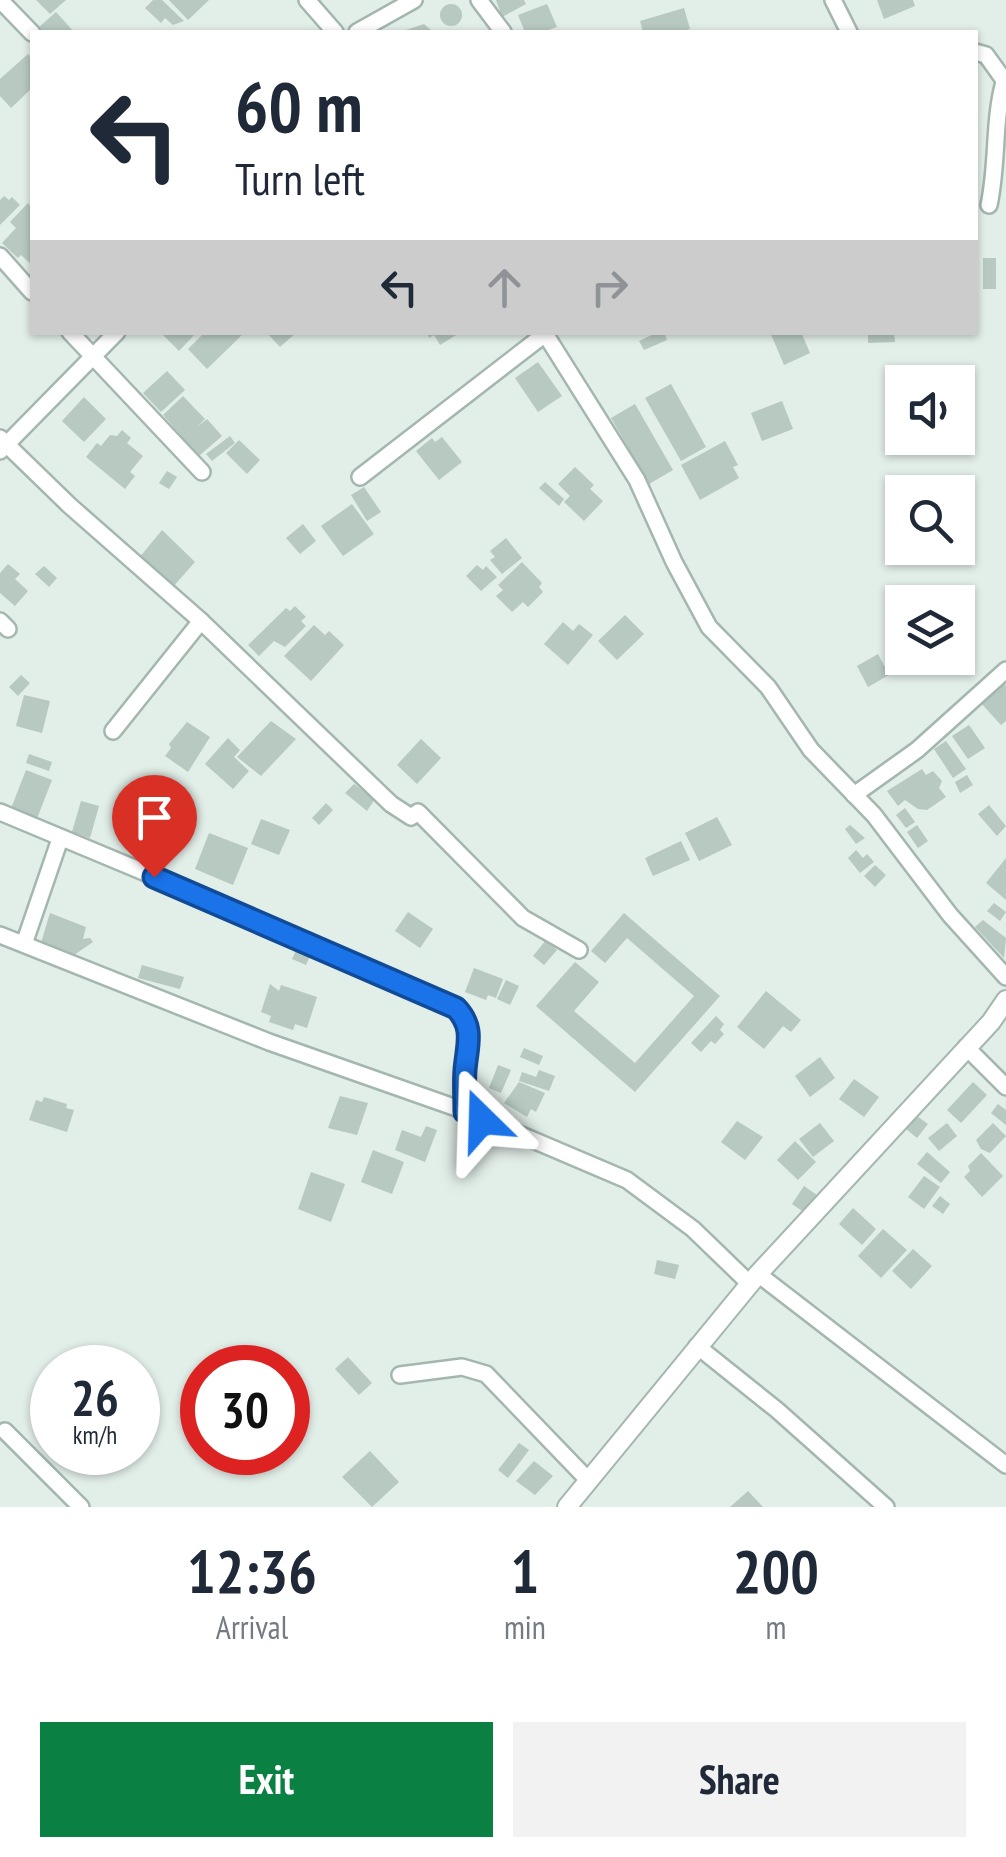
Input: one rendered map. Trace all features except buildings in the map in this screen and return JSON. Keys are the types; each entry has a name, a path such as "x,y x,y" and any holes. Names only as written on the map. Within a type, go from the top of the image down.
{"street":[{"path":"0,0 30,30"},
{"path":"307,0 333,30"},
{"path":"361,30 414,0"},
{"path":"478,0 501,30"},
{"path":"833,0 848,30"},
{"path":"978,53 986,55 1005,83 997,106 997,160 990,205"},
{"path":"0,256 30,290"},
{"path":"73,335 202,472"},
{"path":"114,335 2,444 201,621 391,804 410,817 418,812 522,918 579,950"},
{"path":"360,477 541,335"},
{"path":"545,335 636,480 709,627 768,687 811,750 904,852 950,915 1006,976"},
{"path":"113,731 201,621"},
{"path":"854,795 916,750 1006,670"},
{"path":"0,812 218,902 456,1008 466,1018 470,1035 465,1112"},
{"path":"24,944 60,839"},
{"path":"0,935 268,1042 465,1112 627,1180 754,1279 1006,1464"},
{"path":"566,1507 754,1279 1006,1000"},
{"path":"966,1047 1006,1086"},
{"path":"697,1346 886,1507"},
{"path":"400,1375 462,1367 486,1374 588,1480"},
{"path":"5,1432 81,1507"}],"route":[{"path":"154,877 456,1008 466,1018 470,1035 465,1112 482,1120"}]}
